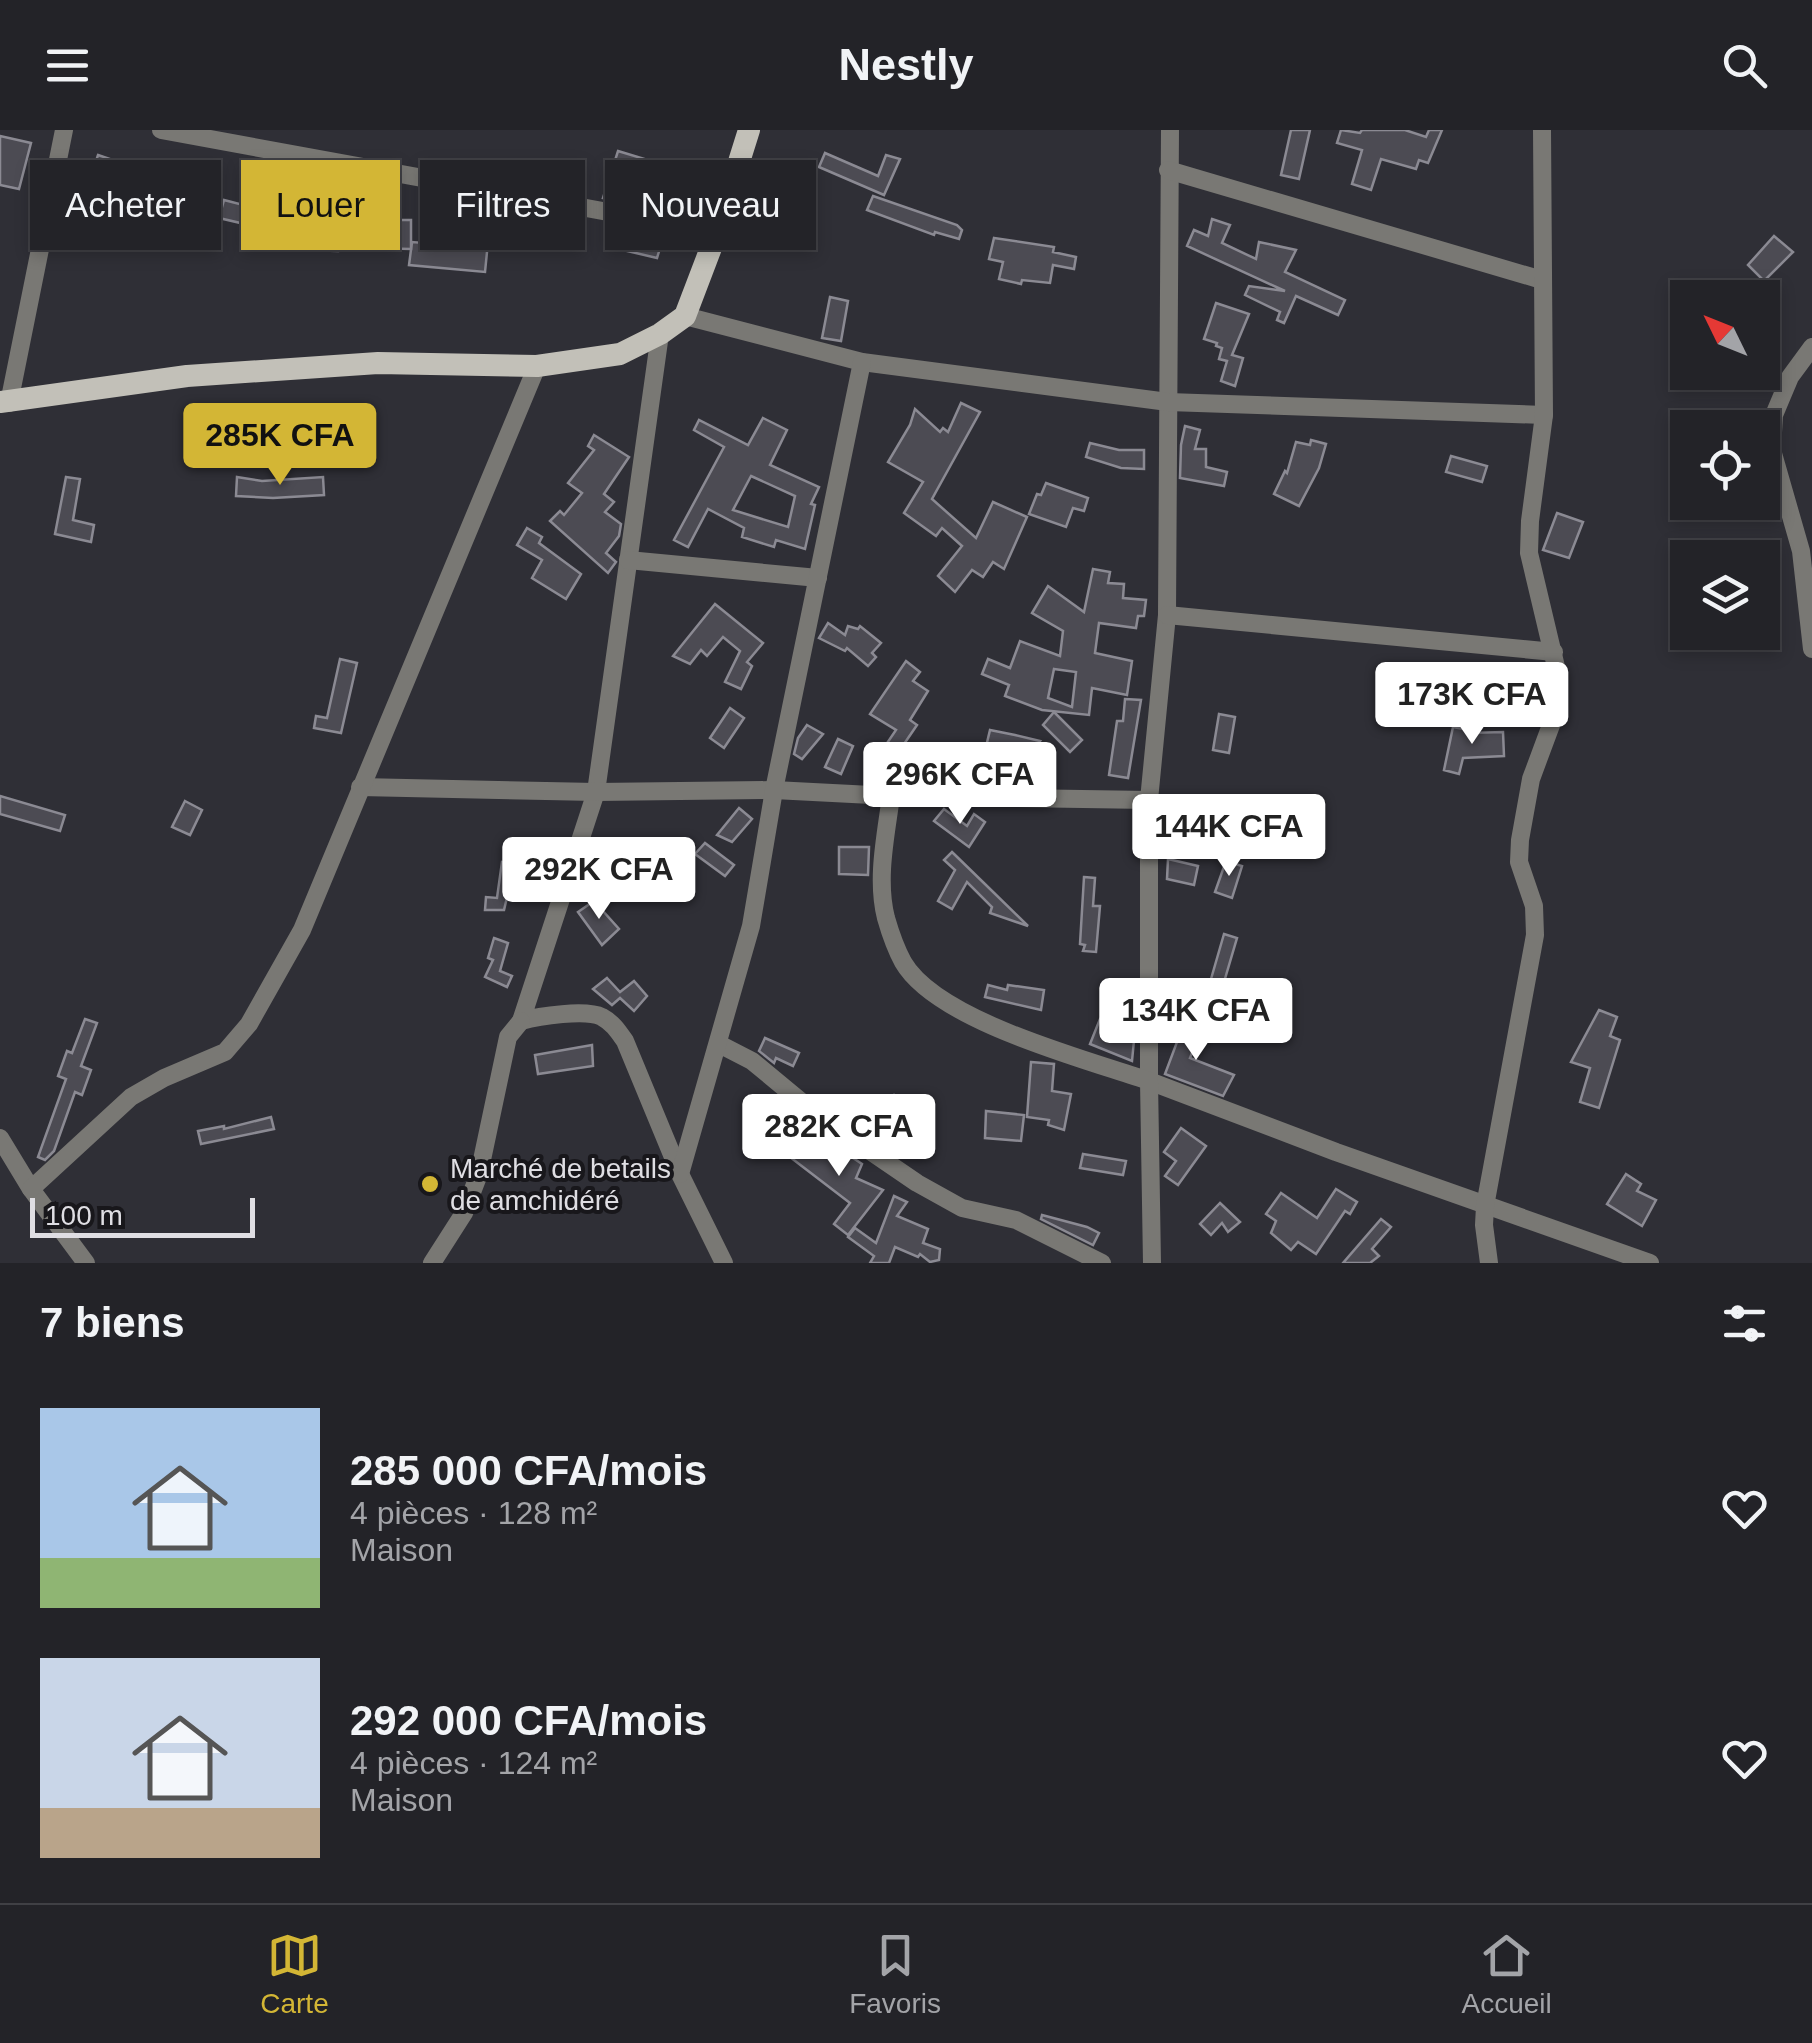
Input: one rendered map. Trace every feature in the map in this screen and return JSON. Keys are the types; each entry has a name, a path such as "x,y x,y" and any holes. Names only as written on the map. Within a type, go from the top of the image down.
{"main road":[{"path":"739,160 748,130"},
{"path":"4,402 187,376 378,363 537,366 620,354 685,316 710,250"}],"street":[{"path":"4,402 64,130"},
{"path":"161,130 605,211"},
{"path":"1152,1263 1149,800 1167,615 1170,130"},
{"path":"1489,1263 1485,1206 1535,935 1534,906 1519,862 1520,840 1530,779 1554,717 1557,671 1529,553 1544,415 1542,130"},
{"path":"1168,170 1542,280"},
{"path":"685,316 862,362 1168,402 1544,415"},
{"path":"432,1263 464,1213 479,1174 508,1037 521,1021 539,956 596,792 660,334"},
{"path":"1812,347 1790,377 1774,415 1772,450 1801,552 1812,649"},
{"path":"680,1174 750,926 862,362"},
{"path":"31,1188 131,1097 225,1052 249,1024 302,930 537,366"},
{"path":"628,560 818,578"},
{"path":"1167,615 1554,652"},
{"path":"360,788 774,790 1149,800"},
{"path":"891,796 882,869 886,917 904,963 930,991 967,1013 1028,1040 1650,1263"},
{"path":"521,1021 541,1016 597,1014 613,1024 625,1041 680,1174 724,1263"},
{"path":"719,1044 752,1061 816,1114 962,1208 1016,1220 1102,1263"},
{"path":"0,1138 86,1263"}],"building":[{"path":"1291,130 1310,130 1299,179 1281,175"},
{"path":"1341,130 1405,130 1426,137 1429,130 1442,130 1428,163 1419,160 1416,169 1381,159 1371,190 1352,184 1362,150 1337,143"},
{"path":"0,136 31,143 19,189 0,185"},
{"path":"618,151 648,160 615,160"},
{"path":"825,153 878,176 886,155 900,159 884,195 819,167"},
{"path":"873,196 957,225 962,230 959,239 935,232 934,235 867,210"},
{"path":"224,200 241,204 241,223 221,218"},
{"path":"1212,219 1230,225 1222,243 1256,259 1259,242 1296,250 1285,272 1345,300 1338,315 1296,296 1284,323 1277,320 1280,312 1245,295 1249,286 1285,291 1187,246 1194,230 1208,236"},
{"path":"400,220 411,220 411,249 400,249"},
{"path":"1774,236 1793,252 1765,280 1748,265"},
{"path":"994,238 1054,247 1053,252 1076,257 1074,269 1053,265 1050,283 1022,280 1021,284 999,279 1003,262 989,259"},
{"path":"412,242 420,243 420,250 487,250 485,272 409,265"},
{"path":"623,250 659,250 657,258"},
{"path":"830,297 848,301 841,341 822,338"},
{"path":"1216,303 1249,314 1232,355 1243,358 1235,386 1221,381 1227,361 1219,359 1222,348 1204,339"},
{"path":"961,403 980,412 932,499 976,538 993,502 1027,517 1004,569 993,562 983,577 972,570 955,592 938,576 962,546 942,528 936,536 904,513 923,482 888,462 915,409 940,432 943,428 948,432"},
{"path":"763,418 787,430 770,465 819,487 811,504 815,505 805,549 776,540 774,547 742,537 744,528 708,509 688,547 674,540 724,447 694,430 699,420 748,445","holes":["751,476 795,496 788,527 733,510"]},
{"path":"1185,426 1200,430 1195,449 1206,449 1206,467 1227,472 1224,486 1180,478"},
{"path":"594,435 629,457 604,494 614,502 605,512 621,524 619,536 606,553 616,562 608,573 550,521 560,511 564,515 582,493 568,483 594,450 588,446"},
{"path":"1311,440 1326,444 1319,468 1299,506 1274,494 1287,473 1296,442 1310,445"},
{"path":"1090,443 1119,450 1144,450 1144,469 1121,468 1086,457"},
{"path":"1451,456 1487,466 1482,482 1446,472"},
{"path":"66,477 80,479 73,520 94,525 91,542 55,534"},
{"path":"237,477 262,481 323,477 324,495 236,496"},
{"path":"1046,483 1088,498 1084,511 1073,508 1066,527 1029,514"},
{"path":"1557,513 1583,522 1569,558 1543,550"},
{"path":"527,528 542,537 539,543 581,574 566,599 532,578 542,560 517,545"},
{"path":"1093,569 1110,572 1108,583 1124,584 1123,598 1146,600 1144,616 1138,616 1136,628 1099,623 1095,653 1132,661 1127,695 1092,688 1089,715 1042,710 1005,696 1009,685 982,674 988,659 1010,668 1020,641 1060,656 1063,631 1032,613 1048,586 1084,612","holes":["1054,669 1076,672 1072,707 1048,698"]},
{"path":"715,604 763,643 747,662 752,666 741,689 725,682 740,651 723,637 707,656 701,650 690,664 673,656"},
{"path":"828,623 845,635 848,626 860,626 881,643 872,653 876,657 868,666 847,648 845,651 819,638"},
{"path":"340,659 357,663 341,733 314,728 316,716 327,718"},
{"path":"906,661 920,672 913,681 928,691 910,720 917,725 887,769 875,761 896,730 870,714"},
{"path":"1125,699 1141,700 1128,778 1109,775 1117,721 1123,721"},
{"path":"730,708 744,718 724,748 710,738"},
{"path":"1054,712 1082,740 1070,752 1043,725"},
{"path":"1219,714 1235,717 1229,753 1213,750"},
{"path":"807,725 823,734 802,759 794,754"},
{"path":"1453,727 1469,730 1468,733 1503,732 1504,756 1463,758 1459,774 1444,770"},
{"path":"990,730 1040,741 1026,757 1012,745 1011,752 1006,751 999,780 979,776"},
{"path":"838,739 853,746 841,774 825,767"},
{"path":"0,796 65,815 60,831 0,814"},
{"path":"185,801 202,810 190,835 172,827"},
{"path":"739,808 752,819 732,842 717,835"},
{"path":"944,809 967,826 974,814 985,822 969,847 934,821"},
{"path":"705,843 734,865 725,876 695,854"},
{"path":"839,847 869,847 868,875 839,874"},
{"path":"952,852 1028,926 990,913 992,907 967,882 952,909 938,901 955,870 944,860"},
{"path":"1168,859 1198,866 1194,885 1167,879"},
{"path":"1226,861 1242,866 1232,898 1215,892"},
{"path":"502,862 515,864 504,910 485,910 486,897 497,898"},
{"path":"1084,877 1095,878 1093,906 1100,906 1096,952 1083,951 1085,945 1080,944"},
{"path":"594,901 619,929 602,945 578,912"},
{"path":"1224,934 1237,938 1224,982 1211,979"},
{"path":"494,938 508,943 500,971 512,976 507,987 485,977 493,960 488,958"},
{"path":"607,978 620,992 634,981 647,996 634,1011 620,998 612,1005 593,989"},
{"path":"988,985 1007,990 1008,985 1044,990 1041,1010 985,997"},
{"path":"1599,1010 1617,1017 1610,1036 1620,1040 1599,1108 1580,1102 1590,1068 1571,1062"},
{"path":"1186,1018 1203,1024 1190,1058 1234,1075 1223,1096 1165,1074"},
{"path":"85,1019 97,1023 81,1066 91,1070 82,1095 75,1092 54,1151 45,1160 38,1157 66,1079 58,1076"},
{"path":"1100,1019 1135,1030 1132,1061 1090,1044"},
{"path":"765,1038 799,1053 793,1066 776,1058 774,1063 759,1051"},
{"path":"592,1045 593,1066 538,1074 535,1055"},
{"path":"1031,1062 1054,1064 1052,1091 1071,1094 1064,1130 1048,1125 1049,1120 1027,1117"},
{"path":"894,1095 903,1104 911,1097 921,1109 892,1136 897,1140 891,1150 844,1118 854,1111 861,1121"},
{"path":"986,1111 1024,1115 1021,1141 985,1138"},
{"path":"271,1117 274,1129 201,1144 198,1131"},
{"path":"795,1120 809,1128 789,1156 778,1147"},
{"path":"1181,1128 1206,1146 1178,1185 1165,1176 1176,1161 1164,1152"},
{"path":"820,1136 862,1164 856,1178 883,1190 848,1235 834,1224 850,1203 790,1157"},
{"path":"1083,1154 1126,1161 1123,1175 1080,1168"},
{"path":"1626,1174 1641,1184 1637,1191 1656,1200 1642,1226 1607,1204"},
{"path":"1336,1189 1357,1202 1350,1214 1345,1211 1316,1254 1298,1242 1291,1250 1271,1233 1276,1221 1266,1214 1281,1193 1317,1218"},
{"path":"894,1196 907,1202 897,1216 928,1229 923,1243 940,1249 939,1260 930,1262 920,1254 918,1257 895,1247 889,1263 870,1263 874,1256 848,1237 855,1228 876,1243"},
{"path":"1220,1203 1240,1222 1228,1232 1222,1223 1211,1235 1200,1224"},
{"path":"1042,1215 1099,1233 1093,1245 1041,1219"},
{"path":"1381,1219 1391,1227 1372,1249 1379,1256 1370,1263 1343,1263"}],"place":[{"name":"Marché de betails de amchidéré","path":"430,1184"}]}
